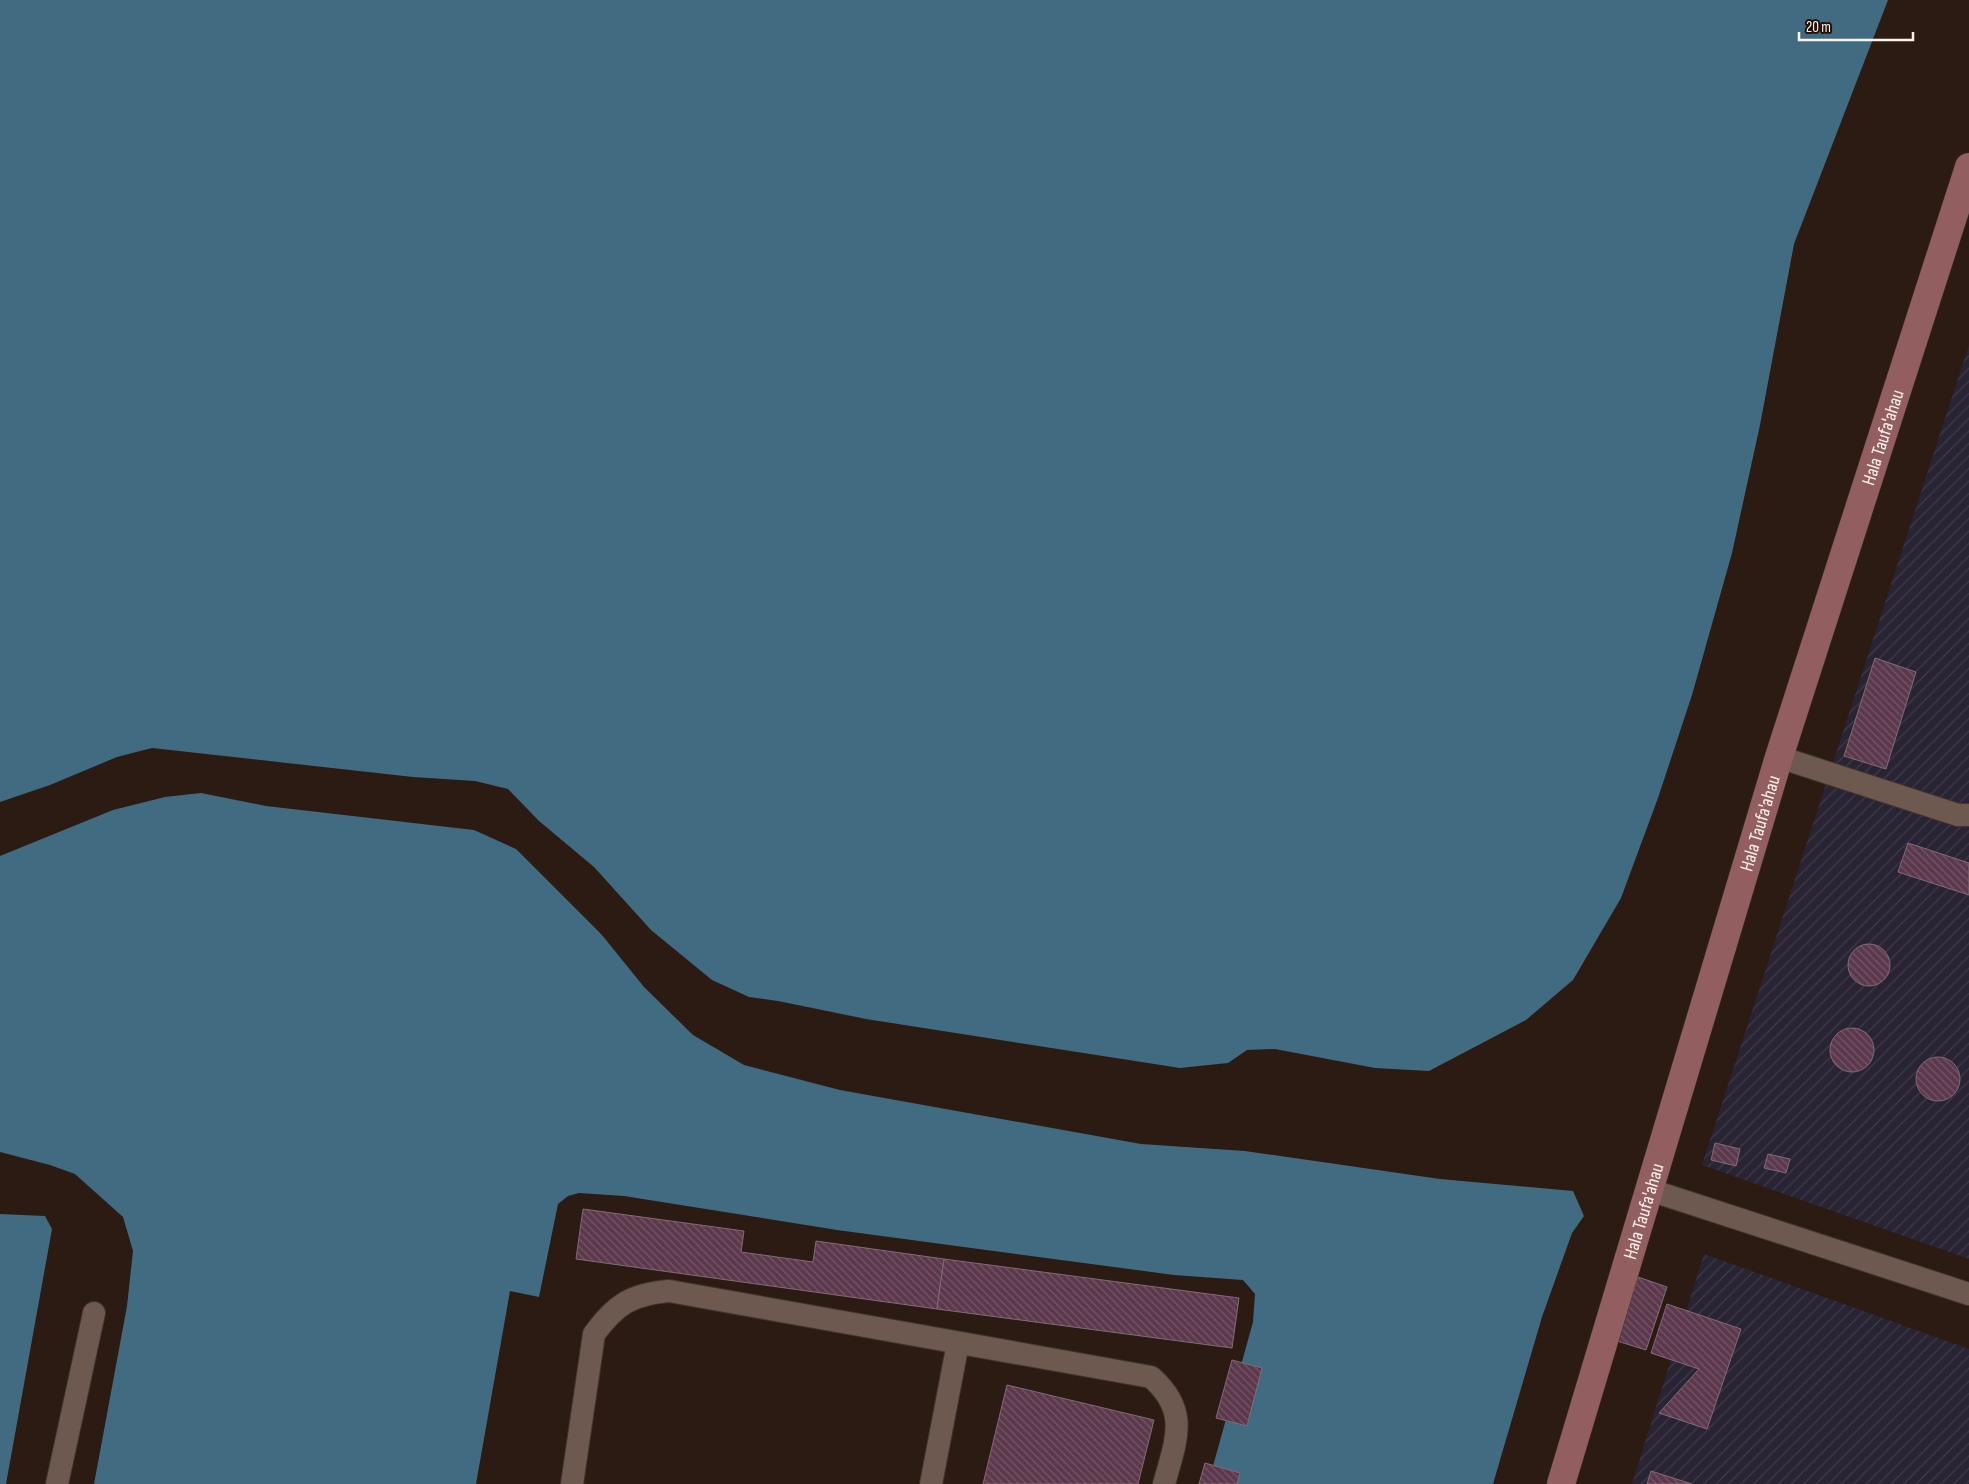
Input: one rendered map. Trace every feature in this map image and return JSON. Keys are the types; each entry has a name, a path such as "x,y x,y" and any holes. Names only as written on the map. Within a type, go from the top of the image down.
{"street":[{"name":"Hala Taufa'ahau","path":"1561,1484 1779,757 1968,172"}],"lane":[{"path":"1779,757 1958,815 1969,815"},
{"path":"1650,1190 1969,1294"},
{"path":"572,1484 594,1334 607,1316 625,1301 646,1293 669,1291 1151,1376 1164,1388 1173,1402 1177,1418 1178,1435 1164,1484"},
{"path":"57,1484 94,1313"},
{"path":"931,1484 958,1343"}],"shaded area":[{"path":"1969,345 1969,1259 1702,1165"},
{"path":"1704,1254 1969,1349 1969,1484 1632,1484"}],"water":[{"path":"0,0 1888,0 1794,244 1760,425 1732,553 1692,695 1658,798 1621,898 1573,980 1526,1020 1429,1071 1375,1068 1275,1049 1247,1050 1228,1063 1180,1068 866,1019 749,997 712,980 651,930 594,867 539,821 508,789 475,781 413,777 152,748 117,757 50,785 0,802"},
{"path":"201,793 266,806 474,830 516,849 602,935 644,987 693,1035 744,1065 840,1090 1141,1144 1245,1151 1440,1179 1573,1191 1584,1216 1572,1233 1542,1317 1493,1484 1208,1484 1253,1322 1255,1294 1243,1280 1174,1275 837,1230 624,1196 579,1193 568,1196 558,1204 539,1297 510,1291 476,1484 94,1484 127,1306 133,1251 123,1217 75,1174 50,1165 0,1152 0,856 113,810 165,797"},
{"path":"0,1214 45,1216 52,1229 6,1484 0,1484"}],"building":[{"path":"1875,658 1916,672 1886,769 1844,756"},
{"path":"1908,843 1969,863 1969,895 1898,872"},
{"path":"1873,944 1881,947 1887,953 1890,965 1887,977 1881,983 1865,986 1857,983 1851,977 1848,961 1851,953 1857,947"},
{"path":"1852,1028 1864,1032 1870,1038 1874,1050 1870,1062 1864,1068 1852,1072 1840,1068 1834,1062 1830,1050 1834,1038 1840,1032"},
{"path":"1934,1057 1942,1057 1954,1063 1960,1079 1954,1095 1942,1101 1934,1101 1922,1095 1916,1083 1916,1075 1922,1063"},
{"path":"1715,1143 1740,1149 1736,1166 1711,1160"},
{"path":"1768,1154 1790,1159 1786,1173 1764,1168"},
{"path":"583,1209 744,1231 741,1252 813,1262 816,1241 944,1259 937,1309 576,1259"},
{"path":"944,1259 1239,1298 1232,1348 937,1309"},
{"path":"1638,1277 1667,1287 1646,1350 1617,1341"},
{"path":"1667,1304 1741,1329 1707,1429 1659,1413 1699,1369 1651,1353"},
{"path":"1232,1360 1262,1368 1247,1426 1216,1418"},
{"path":"1007,1385 1154,1420 1138,1484 983,1484"},
{"path":"1205,1463 1240,1473 1237,1484 1199,1484"},
{"path":"1651,1471 1692,1484 1647,1484"}]}
